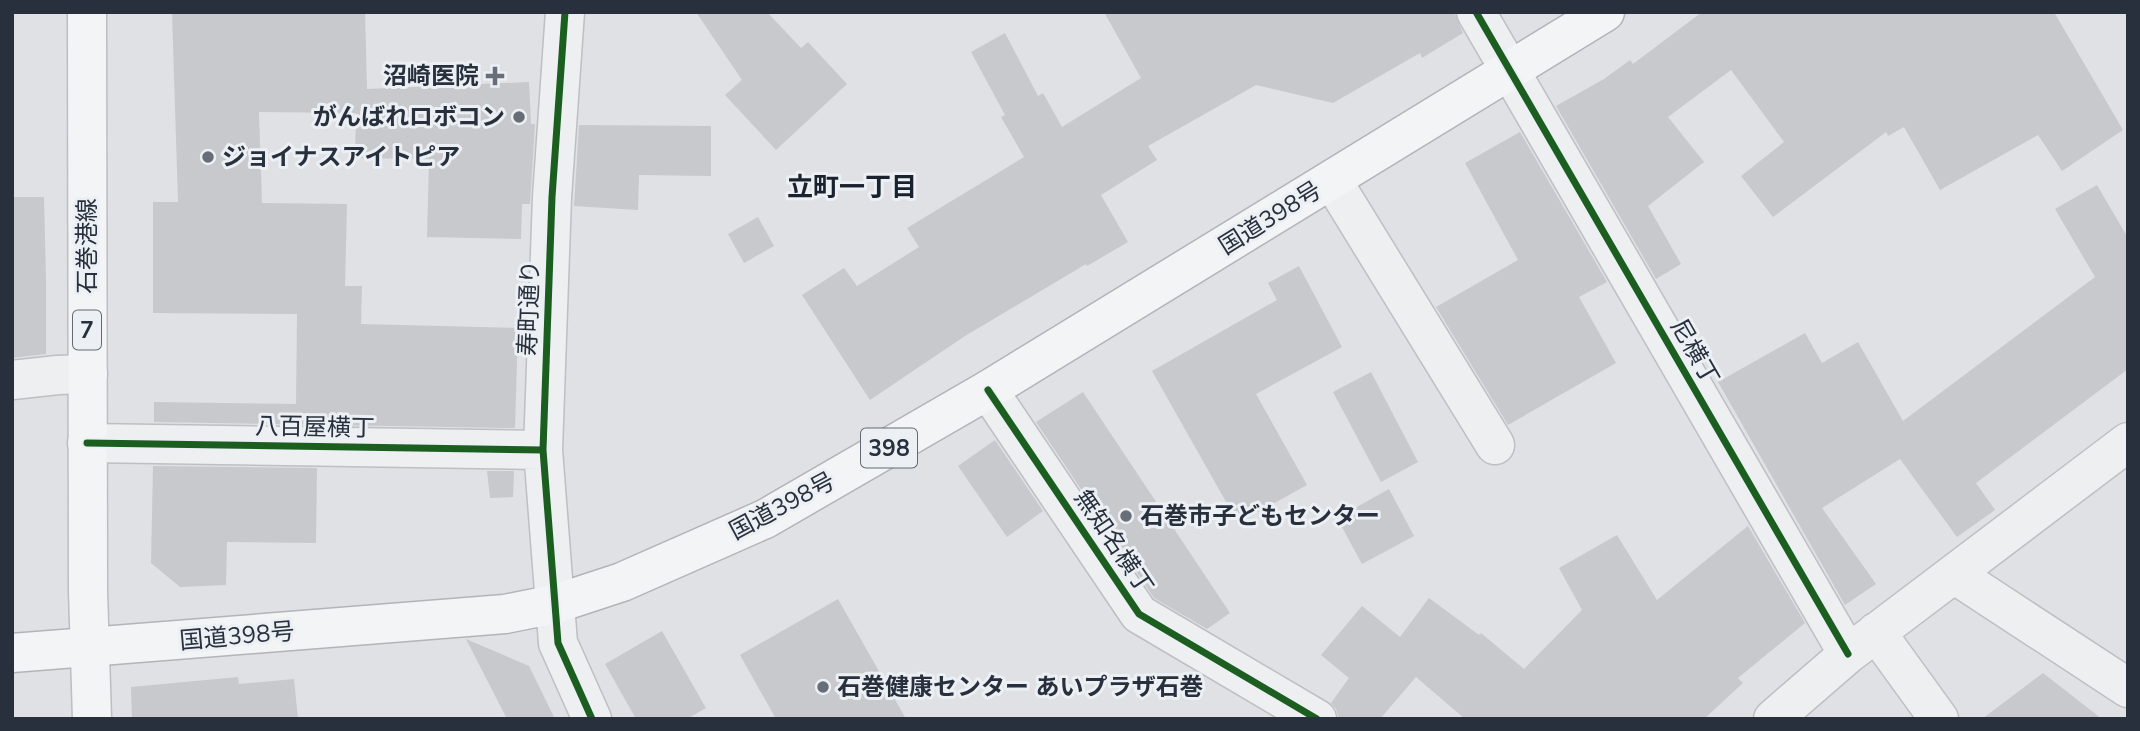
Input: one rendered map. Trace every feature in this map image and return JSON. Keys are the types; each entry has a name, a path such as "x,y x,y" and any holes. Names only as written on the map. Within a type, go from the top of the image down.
{"main road":[{"name":"石巻港線","path":"87,12 87,443 92,719"},
{"name":"国道398号","path":"12,653 505,614 555,604 622,582 765,519 988,390 1605,12"}],"street":[{"name":"寿町通り","path":"565,12 552,197 543,450 558,643 592,719"},
{"name":"尼横丁","path":"1476,12 1862,643 1939,719"},
{"path":"1332,180 1495,445"},
{"path":"12,380 88,374"},
{"name":"無知名横丁","path":"988,390 1139,614 1317,719"},
{"path":"1773,719 1862,643 2128,442"},
{"name":"八百屋横丁","path":"87,443 543,450"},
{"path":"1954,574 2128,688"}],"building":[{"path":"172,12 365,12 367,89 529,82 531,124 535,124 530,204 522,204 521,239 427,237 429,159 355,158 356,113 259,112 262,203 347,204 345,286 362,286 361,324 518,328 515,428 154,422 154,402 296,404 297,314 153,313 153,202 178,202"},
{"path":"696,12 767,12 801,48 808,42 847,84 776,150 725,95 742,80"},
{"path":"1104,12 1454,12 1463,33 1422,58 1420,53 1333,103 1256,85 1148,146 1157,160 1101,195 1128,242 965,336 870,400 802,295 844,268 857,286 919,247 907,228 1024,157 1001,117 1005,115 971,52 1005,33 1038,96 1043,93 1062,127 1141,78"},
{"path":"1702,12 2054,12 2123,130 2062,171 2038,135 1940,190 1904,127 1888,136 1886,132 1773,217 1741,176 1784,142 1731,70 1668,117 1704,162 1648,206 1681,264 1656,279 1556,106 1604,79 1630,60 1633,64"},
{"path":"579,125 711,126 711,176 639,175 638,210 574,206"},
{"path":"1520,132 1607,282 1579,297 1616,363 1508,425 1436,307 1518,260 1465,163"},
{"path":"2097,185 2128,238 2128,369 1976,483 1995,510 1957,537 1900,459 1822,508 1876,584 1845,605 1718,382 1805,333 1822,363 1858,342 1903,421 2095,277 2055,209"},
{"path":"12,197 44,197 46,354 12,358"},
{"path":"758,217 774,246 744,263 728,234"},
{"path":"1299,266 1342,347 1256,394 1307,485 1238,523 1152,371 1277,300 1268,283"},
{"path":"1371,372 1418,462 1381,482 1333,392"},
{"name":"石巻市子どもセンター","path":"1083,392 1230,613 1207,629 1154,598 1036,422"},
{"path":"995,440 1043,511 1007,537 958,466"},
{"path":"153,466 317,468 316,543 227,542 226,585 180,587 151,563"},
{"path":"487,471 514,471 513,497 490,498"},
{"path":"1389,489 1414,536 1362,564 1337,518"},
{"path":"1748,526 1805,623 1738,678 1743,683 1704,719 1465,719 1416,677 1380,719 1339,719 1331,703 1349,678 1321,655 1362,606 1400,637 1429,598 1479,635 1481,633 1524,669 1582,610 1559,568 1617,535 1657,600"},
{"name":"石巻健康センター あいプラザ石巻","path":"838,599 906,719 776,719 740,655"},
{"path":"662,631 706,708 687,719 636,719 605,664"},
{"path":"466,639 529,666 555,719 507,719"},
{"path":"2043,673 2102,719 1982,719"},
{"path":"238,677 239,684 294,679 298,719 132,719 131,687"}],"cycle path":[{"path":"565,12 552,197 543,450 558,643 592,719"},
{"path":"1476,12 1848,654"},
{"path":"988,390 1139,614 1317,719"},
{"path":"87,443 543,450"}],"place":[{"name":"沼崎医院","path":"495,76"},
{"name":"がんばれロボコン","path":"519,117"},
{"name":"ジョイナスアイトピア","path":"208,157"},
{"name":"石巻市子どもセンター","path":"1126,516"},
{"name":"石巻健康センター あいプラザ石巻","path":"823,687"}],"district":[{"name":"立町一丁目","path":"852,187"}]}
